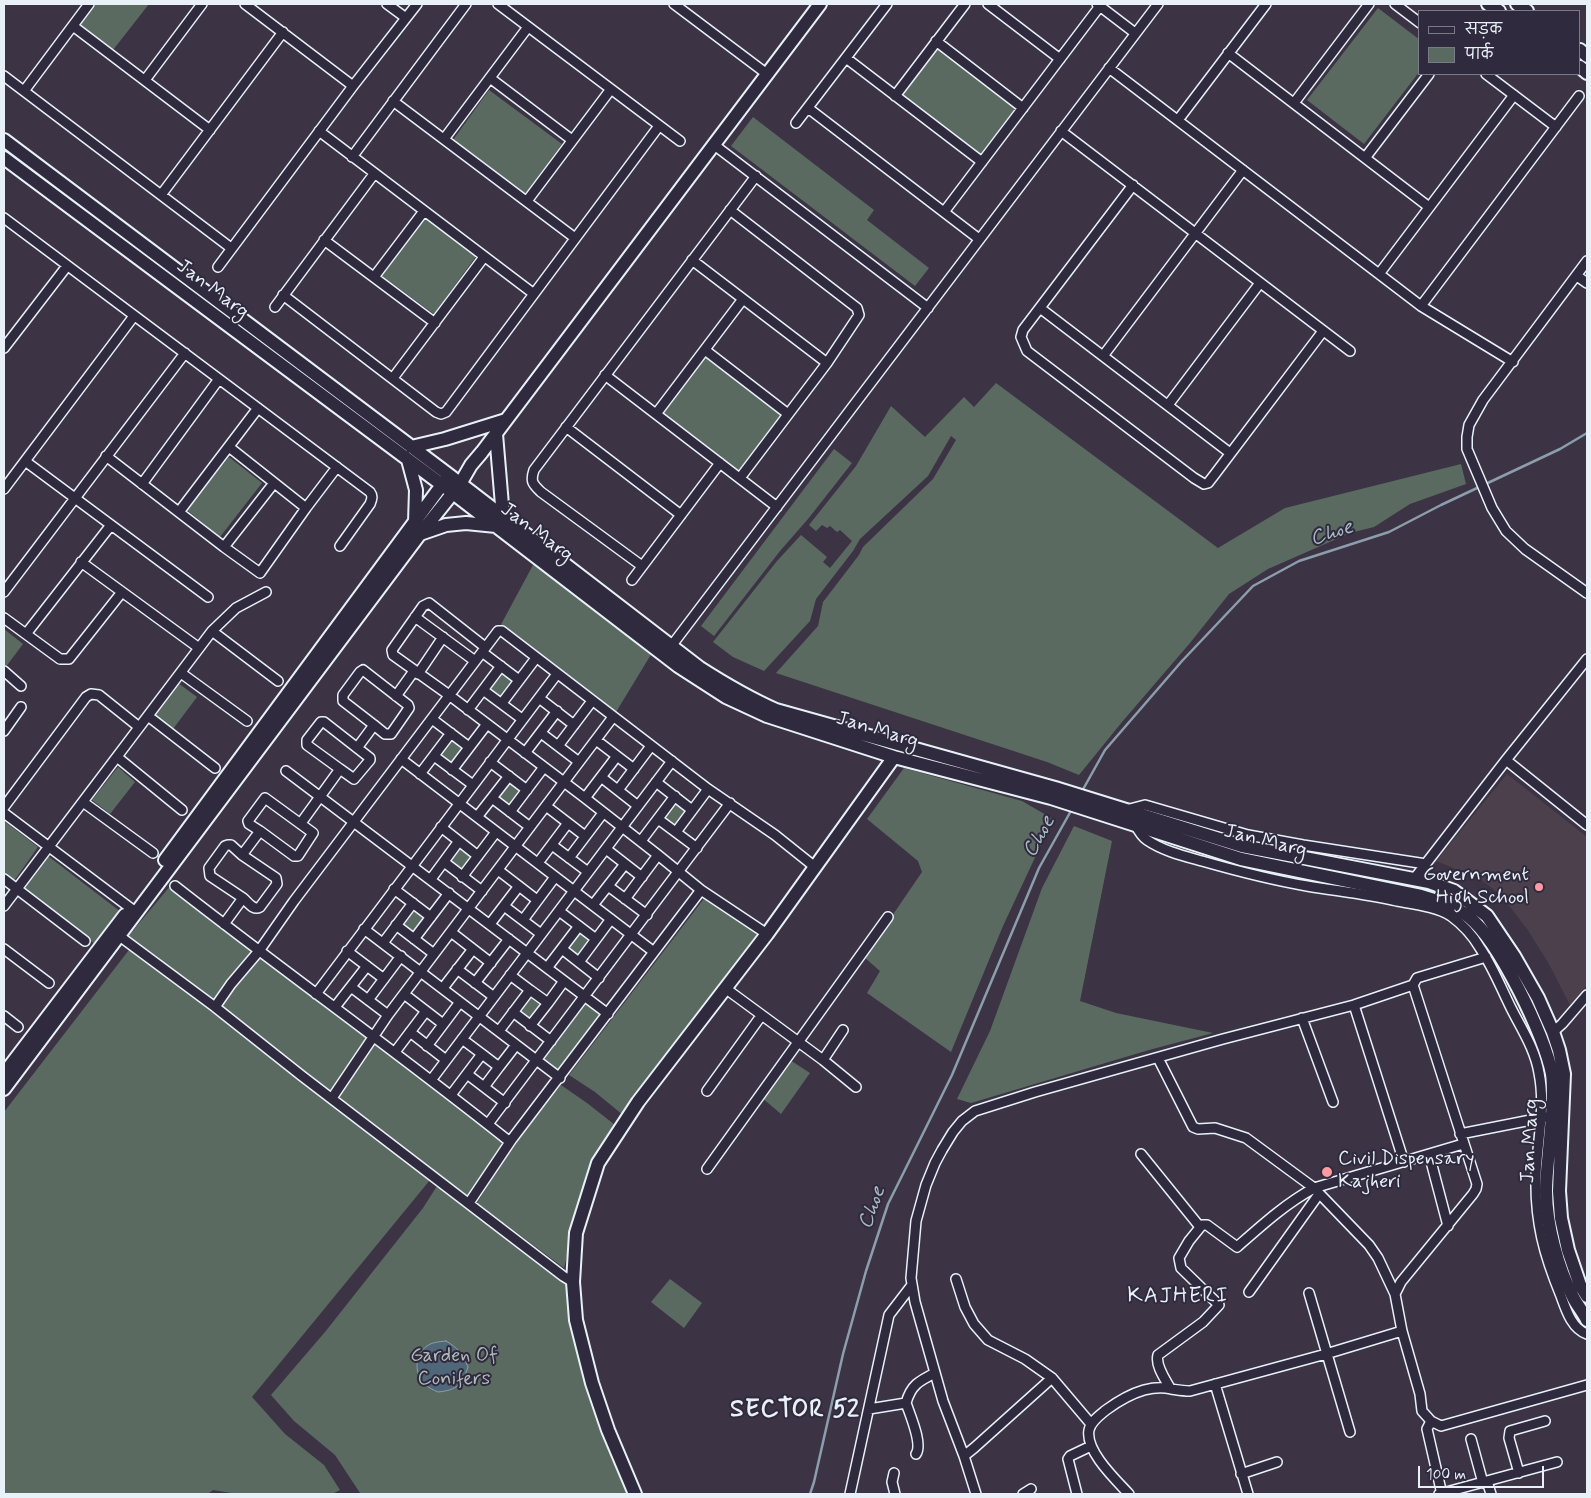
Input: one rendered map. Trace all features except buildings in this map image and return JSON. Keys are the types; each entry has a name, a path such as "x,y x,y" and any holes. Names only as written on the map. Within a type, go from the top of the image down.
{"main road":[{"path":"4,1074 134,910 456,489 471,465 820,4"},
{"path":"4,140 411,447 446,480"},
{"name":"Jan Marg","path":"4,158 408,460 446,480 735,702 767,716 894,757 1053,793"},
{"path":"411,447 445,439 506,420"},
{"path":"420,534 446,525 500,522 496,434"},
{"path":"408,460 416,490 415,522"},
{"path":"134,910 446,480 471,465"},
{"name":"Jan Marg","path":"668,650 686,656 702,675 776,710 1104,809 1135,824 1241,859 1421,896 1445,903 1470,917 1485,935 1505,965 1544,1044 1552,1075 1547,1117 1546,1192 1551,1230 1559,1263 1573,1297 1587,1320"},
{"path":"635,1494 608,1430 592,1383 576,1320 573,1282 576,1233 598,1163 638,1102 767,934 894,757"},
{"name":"Jan Marg","path":"1104,809 1125,810 1242,846 1429,882 1454,891 1486,916 1514,956 1538,998 1559,1050 1564,1074 1559,1191 1561,1218 1568,1250 1580,1284 1587,1296"},
{"path":"4,1089 116,933"}],"street":[{"path":"24,91 89,4"},
{"path":"145,80 202,4"},
{"path":"245,4 353,86"},
{"path":"387,4 406,18"},
{"path":"218,266 417,4"},
{"path":"352,157 466,4"},
{"path":"498,4 680,141"},
{"path":"674,4 767,74"},
{"path":"796,123 886,4"},
{"path":"895,96 965,4"},
{"path":"988,4 1060,59"},
{"path":"668,650 1158,4"},
{"path":"1178,120 1266,4"},
{"path":"1294,103 1369,4"},
{"path":"1395,4 1418,21"},
{"path":"944,212 1060,59 1098,5 1135,33"},
{"path":"73,26 210,130"},
{"path":"444,139 528,27"},
{"path":"161,195 283,32"},
{"path":"936,41 1023,108"},
{"path":"1228,53 1430,207"},
{"path":"846,58 982,162"},
{"path":"1109,68 1421,306 1513,362"},
{"path":"1365,158 1428,75"},
{"path":"1487,75 1556,127"},
{"path":"4,76 232,248"},
{"path":"490,78 572,140"},
{"path":"526,201 611,89"},
{"path":"1379,274 1514,95"},
{"path":"1421,306 1579,96"},
{"path":"393,101 575,238"},
{"path":"808,108 979,239"},
{"path":"283,295 436,412 441,414 446,412 660,126"},
{"path":"1062,131 1350,351"},
{"path":"319,132 534,294"},
{"path":"714,144 928,308"},
{"path":"1103,356 1243,170"},
{"path":"275,307 374,174"},
{"path":"642,566 541,492 531,477 534,470 566,427 756,176"},
{"path":"1133,185 1023,330 1021,337 1027,351 1042,363 1200,483 1204,484 1208,482 1323,331"},
{"path":"730,210 857,308 859,315 826,363 740,478"},
{"path":"374,278 424,211"},
{"path":"4,218 370,492 372,500 340,546"},
{"path":"324,240 434,323"},
{"path":"394,378 484,257"},
{"path":"692,260 826,363"},
{"path":"1587,261 1483,400 1469,425 1467,438 1467,449 1472,461 1492,508 1506,531 1525,549 1587,593"},
{"path":"4,348 67,266"},
{"path":"1577,276 1587,283"},
{"path":"1168,405 1260,283"},
{"path":"656,414 743,300"},
{"path":"1040,308 1230,453"},
{"path":"4,489 134,316"},
{"path":"705,350 788,414"},
{"path":"4,592 185,353"},
{"path":"605,375 777,507"},
{"path":"142,484 219,379"},
{"path":"179,512 258,408"},
{"path":"566,427 681,515"},
{"path":"228,447 306,508"},
{"path":"106,456 260,573 337,467"},
{"path":"25,461 208,597"},
{"path":"632,580 720,463"},
{"path":"224,547 274,483"},
{"path":"26,634 111,525"},
{"path":"81,562 199,648"},
{"path":"4,618 60,659 69,660 122,592"},
{"path":"4,906 212,631 236,608 266,592"},
{"path":"519,680 431,604 423,606 392,650 393,655 416,673 449,695 585,798 701,890 767,934"},
{"path":"415,617 475,661"},
{"path":"212,631 278,681"},
{"path":"214,1007 259,951 353,822 497,632 500,631 708,789 815,866"},
{"path":"396,696 443,637"},
{"path":"502,703 536,658"},
{"path":"1414,879 1587,659"},
{"path":"468,710 501,666"},
{"path":"363,670 408,705 409,708 391,734 385,734 374,725 343,701 342,695 363,670"},
{"path":"4,672 21,686"},
{"path":"181,673 247,721"},
{"path":"316,994 557,674"},
{"path":"483,690 522,719"},
{"path":"4,807 86,697 91,694 99,695 139,727"},
{"path":"539,698 574,724"},
{"path":"558,746 592,701"},
{"path":"4,731 21,707"},
{"path":"525,753 557,711"},
{"path":"148,716 215,768"},
{"path":"332,1098 388,1015 613,717"},
{"path":"432,719 469,747"},
{"path":"324,722 369,756 370,760 356,778 352,779 340,769 307,745 307,740 318,723 324,722"},
{"path":"452,770 486,724"},
{"path":"357,748 374,725"},
{"path":"420,774 451,733"},
{"path":"541,733 579,762"},
{"path":"596,740 634,769"},
{"path":"618,790 651,746"},
{"path":"434,756 473,785"},
{"path":"585,798 617,756"},
{"path":"117,757 182,810"},
{"path":"401,759 654,952"},
{"path":"1506,760 1587,825"},
{"path":"432,1079 672,761"},
{"path":"490,762 527,790"},
{"path":"510,812 544,767"},
{"path":"301,823 340,769"},
{"path":"286,771 608,1014"},
{"path":"478,817 509,776"},
{"path":"601,777 638,806"},
{"path":"656,782 692,810"},
{"path":"676,832 708,789"},
{"path":"641,841 675,796"},
{"path":"265,798 313,833 298,856 294,856 260,831 249,824 248,820 265,798"},
{"path":"492,798 530,827"},
{"path":"83,802 153,853"},
{"path":"488,1124 730,803"},
{"path":"1125,810 1145,805 1248,835 1426,864"},
{"path":"546,806 585,836"},
{"path":"569,858 603,812"},
{"path":"4,813 134,910"},
{"path":"658,819 697,848"},
{"path":"538,863 568,823"},
{"path":"1135,824 1145,839 1185,856 1229,869 1306,886 1375,896 1428,908 1450,915 1464,928 1486,957 1528,1038 1536,1059 1547,1117 1536,1176 1536,1212 1548,1264 1566,1310 1579,1330 1587,1334"},
{"path":"441,827 478,856"},
{"path":"242,855 260,831"},
{"path":"462,876 496,832"},
{"path":"431,879 459,841"},
{"path":"552,844 588,872"},
{"path":"228,845 231,845 242,855 276,878 277,881 277,884 260,908 254,908 243,898 210,876 209,873 209,868 225,846 228,845"},
{"path":"606,849 642,877"},
{"path":"625,899 658,855"},
{"path":"444,862 482,891"},
{"path":"593,905 625,864"},
{"path":"498,870 537,900"},
{"path":"522,920 555,877"},
{"path":"4,879 85,941"},
{"path":"175,886 316,994 432,1079 510,1142"},
{"path":"490,924 519,886"},
{"path":"608,886 647,915"},
{"path":"394,889 431,917"},
{"path":"469,1203 510,1142 701,890"},
{"path":"414,939 449,893"},
{"path":"224,924 243,898"},
{"path":"383,943 413,903"},
{"path":"504,906 541,934"},
{"path":"559,911 596,940"},
{"path":"707,1169 888,917"},
{"path":"579,962 611,919"},
{"path":"396,926 434,954"},
{"path":"547,968 579,926"},
{"path":"364,929 560,1078"},
{"path":"451,932 491,963"},
{"path":"116,933 573,1282"},
{"path":"475,983 509,939"},
{"path":"4,949 49,983"},
{"path":"443,988 473,949"},
{"path":"562,949 599,978"},
{"path":"347,951 384,979"},
{"path":"368,1000 400,956"},
{"path":"976,1494 943,1401 915,1302 911,1278 918,1212 926,1185 935,1163 953,1132 968,1116 975,1111 1035,1092 1354,1005 1412,985 1417,978 1486,957"},
{"path":"336,1007 367,966"},
{"path":"457,969 494,997"},
{"path":"510,975 548,1003"},
{"path":"530,1026 564,981"},
{"path":"1394,1294 1401,1282 1476,1189 1477,1184 1412,985"},
{"path":"351,987 388,1015"},
{"path":"724,988 799,1042 856,1087"},
{"path":"499,1031 530,990"},
{"path":"404,994 443,1024"},
{"path":"1552,1032 1562,1024 1587,995"},
{"path":"427,1046 460,1002"},
{"path":"1354,1005 1404,1162"},
{"path":"395,1052 426,1011"},
{"path":"513,1012 551,1041"},
{"path":"4,1016 18,1027"},
{"path":"708,1091 761,1016"},
{"path":"1302,1018 1333,1102"},
{"path":"823,1060 842,1030"},
{"path":"410,1032 446,1060"},
{"path":"462,1039 499,1067"},
{"path":"484,1087 516,1045"},
{"path":"451,1095 482,1054"},
{"path":"1158,1058 1193,1127 1198,1129 1215,1128 1246,1138 1317,1191 1369,1245 1378,1258 1394,1294 1402,1331 1420,1394 1422,1411 1431,1421 1442,1426 1587,1385"},
{"path":"467,1074 505,1103"},
{"path":"1460,1134 1547,1117"},
{"path":"1170,1388 1159,1365 1158,1355 1203,1322 1219,1305 1181,1268 1179,1258 1189,1241 1202,1225 1207,1224 1237,1248 1267,1220 1293,1200 1463,1144"},
{"path":"1142,1154 1200,1227"},
{"path":"1429,1154 1448,1226"},
{"path":"1249,1292 1317,1191"},
{"path":"956,1279 965,1307 974,1324 988,1340 1025,1359 1052,1378 1091,1424"},
{"path":"850,1494 889,1315 912,1285"},
{"path":"1309,1293 1350,1432"},
{"path":"1129,1494 1107,1471 1091,1446 1089,1432 1091,1424 1117,1402 1144,1390 1170,1388 1190,1391 1402,1331"},
{"path":"916,1454 918,1443 906,1403 908,1395 916,1383 935,1373"},
{"path":"964,1456 1052,1378"},
{"path":"1215,1384 1248,1494"},
{"path":"869,1410 906,1403"},
{"path":"1431,1421 1427,1430 1441,1490 1440,1494 1557,1462"},
{"path":"1519,1473 1509,1438 1510,1431 1545,1421"},
{"path":"1471,1439 1485,1482 1491,1494"},
{"path":"1076,1494 1068,1459 1070,1456 1091,1446"},
{"path":"1241,1474 1277,1462"},
{"path":"894,1473 892,1482 895,1494"}],"shaded area":[{"name":"Government High School","path":"1507,774 1587,837 1587,985 1570,1005 1549,964 1527,929 1501,895 1480,879 1436,861"}],"green space":[{"path":"96,4 149,4 113,50 80,24"},
{"path":"1378,8 1418,38 1418,74 1364,144 1307,100"},
{"path":"937,47 1016,108 980,155 901,94"},
{"path":"489,90 562,144 525,194 453,140"},
{"path":"753,117 874,210 867,220 929,268 915,286 731,146"},
{"path":"425,217 477,255 434,314 382,276"},
{"path":"705,350 788,414 740,478 656,414"},
{"path":"996,383 1218,548 1285,508 1461,464 1466,484 1410,504 1374,527 1350,533 1268,569 1229,594 1079,775 1047,762 776,673 818,626 823,602 863,547 933,479 956,440 951,436 928,476 860,539 816,599 810,621 764,671 733,657 713,642 777,561 801,535 827,557 823,562 830,568 852,541 840,530 837,532 830,526 827,528 822,525 816,531 809,525 856,466 891,406 925,437 964,397 974,407"},
{"path":"834,449 852,463 714,636 701,626"},
{"path":"229,457 262,483 220,537 187,510"},
{"path":"540,552 658,643 613,717 497,632"},
{"path":"4,629 23,644 5,668 4,667"},
{"path":"502,670 515,681 501,700 487,689"},
{"path":"178,683 197,697 173,729 154,715"},
{"path":"451,737 465,747 451,765 438,755"},
{"path":"118,767 135,782 110,814 92,800"},
{"path":"904,768 1022,801 1053,819 1003,926 951,1052 867,993 880,971 864,957 922,872 918,861 867,819"},
{"path":"509,780 523,791 510,808 496,798"},
{"path":"675,800 688,811 675,828 662,818"},
{"path":"4,821 38,847 14,881 4,872"},
{"path":"1074,826 1112,841 1080,1001 1116,1013 1213,1033 971,1103 957,1099 990,1031 1042,888"},
{"path":"460,845 474,856 462,872 448,861"},
{"path":"48,856 121,912 96,945 23,888"},
{"name":"Garden Of Conifers","path":"171,885 510,1144 464,1205 572,1287 576,1336 634,1494 359,1494 335,1455 294,1421 271,1395 325,1332 423,1208 437,1186 430,1180 252,1397 285,1434 324,1465 340,1490 332,1494 237,1494 213,1490 208,1494 4,1494 4,1112 132,946 125,940"},
{"path":"706,896 758,934 631,1100 623,1115 595,1092 569,1075"},
{"path":"414,907 428,917 414,935 400,925"},
{"path":"580,930 592,940 579,958 566,948"},
{"path":"531,993 544,1004 530,1021 518,1012"},
{"path":"585,997 608,1014 560,1078 537,1060"},
{"path":"790,1060 810,1073 781,1114 761,1097"},
{"path":"561,1085 615,1125 589,1166 564,1268 477,1203 511,1148"},
{"path":"670,1279 702,1303 684,1328 651,1302"}],"water":[{"path":"446,1341 460,1352 468,1367 458,1386 450,1390 438,1392 428,1387 421,1380 417,1365 420,1354 429,1345"}],"waterway":[{"name":"Choe","path":"1081,793 1105,750 1182,661 1253,586 1299,561 1389,532 1441,505 1560,449 1587,433"},
{"name":"Choe","path":"810,1494 843,1354 866,1271 888,1204 952,1075 1039,868 1072,809"}],"place":[{"name":"Government High School","path":"1539,887"},
{"name":"Civil Dispensary Kajheri","path":"1327,1172"}],"district":[{"name":"KAJHERI","path":"1178,1297"},
{"name":"SECTOR 52","path":"795,1411"}]}
